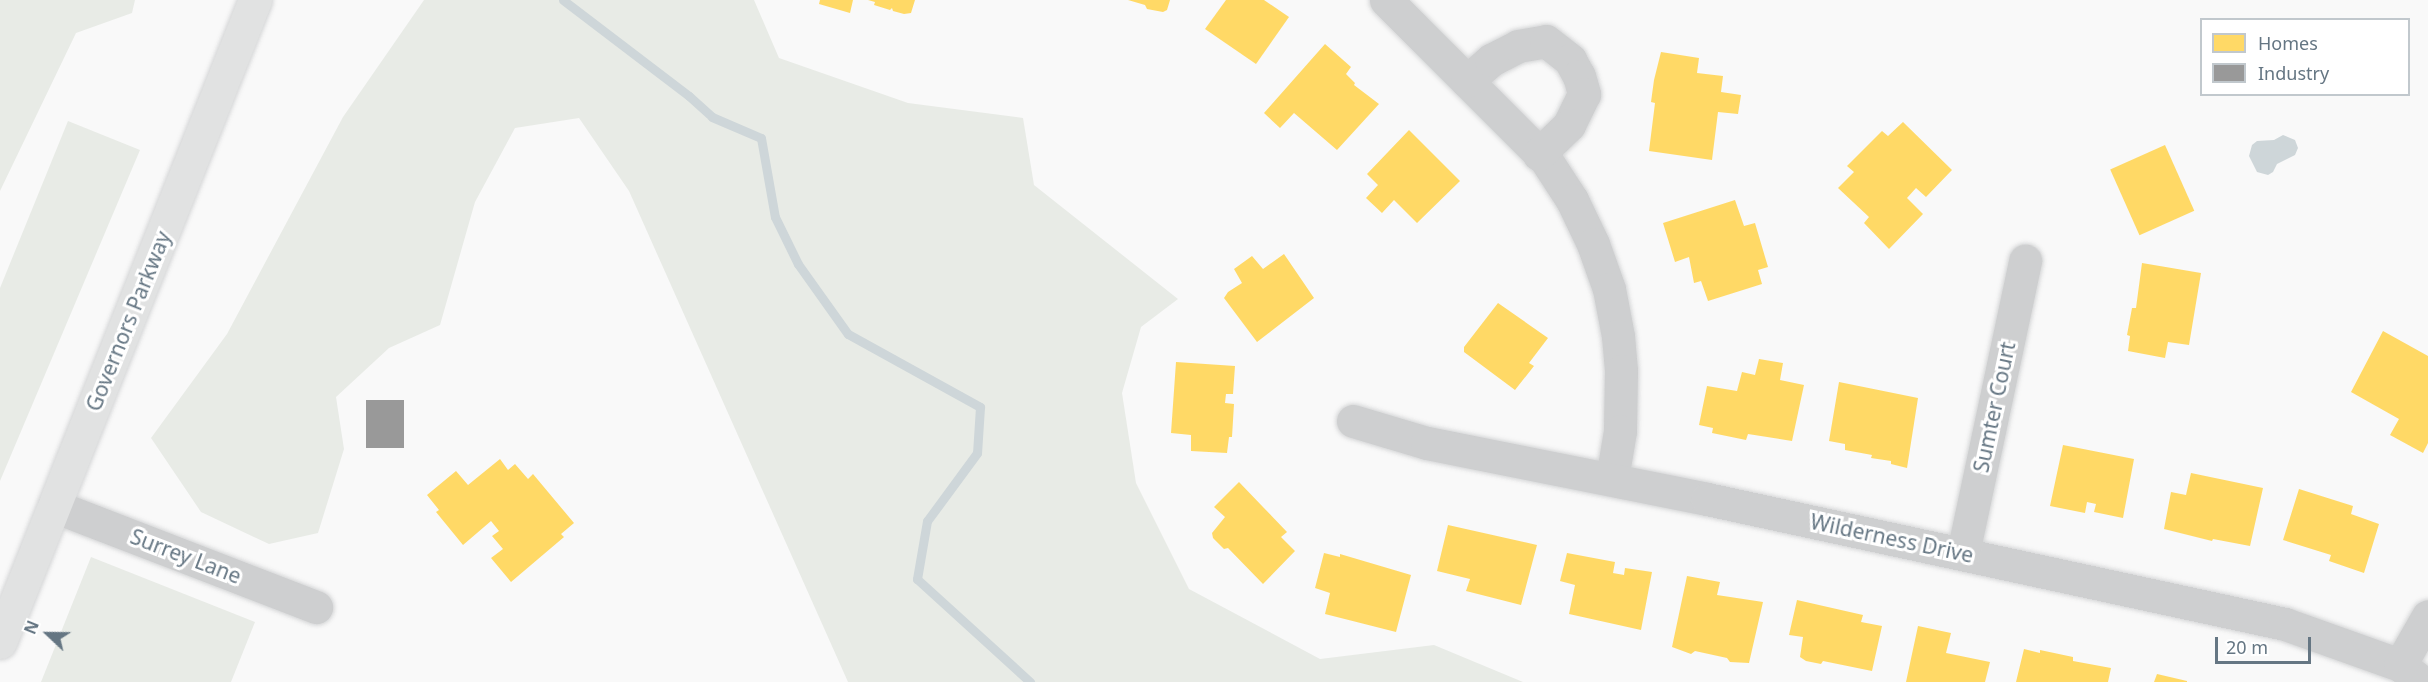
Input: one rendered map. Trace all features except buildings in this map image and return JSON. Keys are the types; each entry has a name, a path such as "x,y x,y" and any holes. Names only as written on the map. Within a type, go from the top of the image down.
{"main road":[{"name":"Governors Parkway","path":"0,642 255,0"}],"street":[{"path":"1386,0 1539,153 1572,200 1593,244 1609,289 1618,336 1622,384 1620,431 1612,479"},
{"path":"1467,81 1491,60 1518,46 1546,41 1570,60 1579,76 1584,94 1569,125 1539,153"},
{"name":"Sumter Court","path":"1963,553 2025,261"},
{"name":"Wilderness Drive","path":"1353,421 1428,443 1963,553 2285,624 2411,673"},
{"name":"Surrey Lane","path":"54,506 316,607"},
{"path":"2411,673 2428,615"}],"shaded area":[{"path":"0,0 135,0 132,13 76,33 0,191"},
{"path":"424,0 754,0 779,58 908,103 1023,118 1034,185 1178,299 1141,327 1122,393 1136,483 1189,589 1320,659 1434,645 1523,682 848,682 629,191 579,118 515,128 475,202 440,325 389,348 336,397 344,449 318,533 269,544 201,512 151,438 227,334 343,117"},
{"path":"68,121 140,150 0,481 0,288"},
{"path":"2283,135 2295,140 2298,148 2295,155 2277,164 2273,172 2268,175 2257,172 2249,156 2252,145 2257,141 2274,140"},
{"path":"91,557 255,622 231,682 41,682"}],"waterway":[{"path":"563,0 689,96 712,117 761,138 775,217 798,264 848,334 980,407 977,453 927,521 917,579 1030,682"}]}
